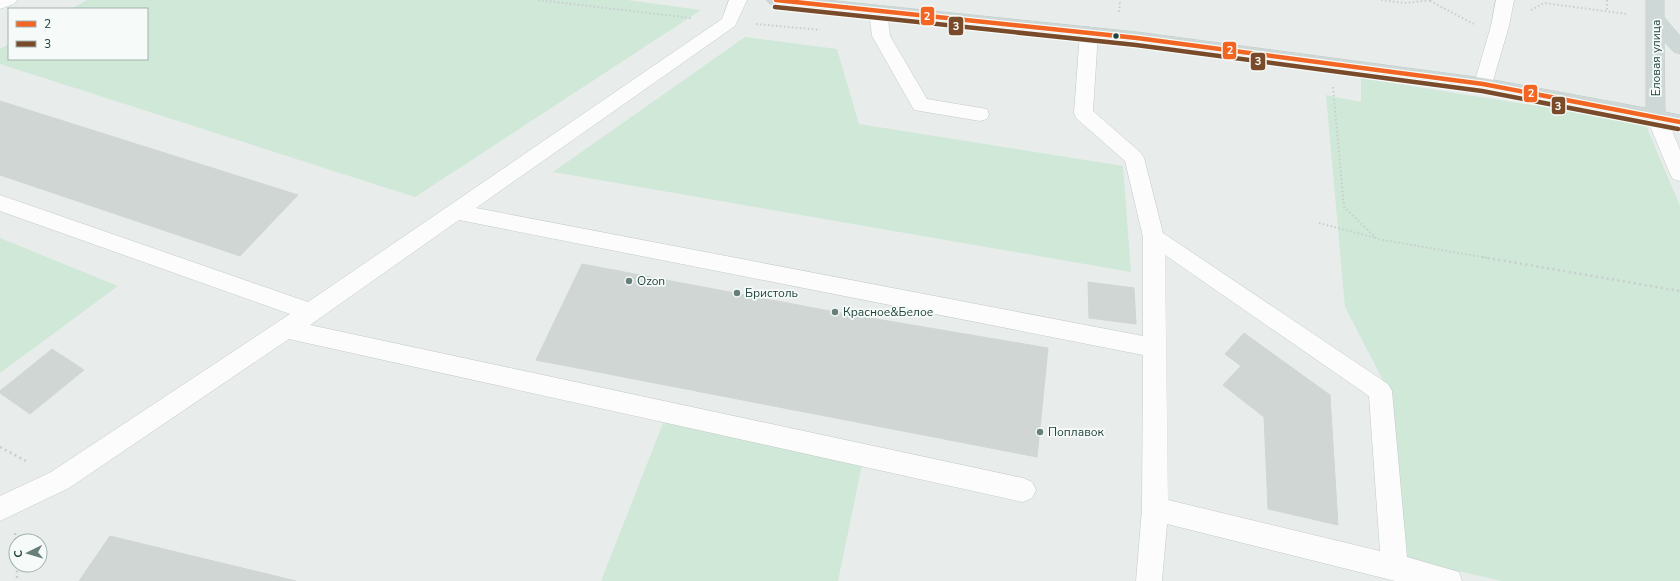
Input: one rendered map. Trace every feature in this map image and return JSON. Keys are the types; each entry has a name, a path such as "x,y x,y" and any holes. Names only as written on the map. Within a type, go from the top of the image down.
{"main road":[{"path":"776,0 1089,33 1483,84 1656,116 1680,122"},
{"name":"Еловая улица","path":"1656,0 1656,116"},
{"path":"1655,18 1680,48"}],"street":[{"path":"0,4 8,0"},
{"path":"0,509 60,480 286,329 456,212 730,22 738,0"},
{"path":"1483,84 1500,26 1505,0"},
{"path":"878,11 881,36 921,105 980,114"},
{"path":"1089,33 1083,113 1134,158 1154,237 1155,509 1149,581"},
{"path":"1656,116 1680,174"},
{"path":"0,203 310,312"},
{"path":"456,212 1155,348"},
{"path":"1154,237 1380,391 1394,567"},
{"path":"286,329 1023,490"},
{"path":"1155,509 1449,581"}],"path":[{"path":"1381,0 1405,2 1431,1 1471,24 1500,26 1544,3 1655,18"},
{"path":"1607,0 1607,12"},
{"path":"1333,82 1344,207 1376,238"},
{"path":"1319,223 1376,238 1680,291"}],"green space":[{"path":"87,0 627,0 701,10 415,197 0,64 0,49 8,45 8,60 148,60 148,8 73,8"},
{"path":"745,37 837,49 859,124 1123,166 1131,272 553,172"},
{"path":"1361,78 1645,123 1680,206 1680,581 1502,581 1405,559 1386,386 1345,307 1326,95 1361,102"},
{"path":"0,238 118,286 0,373"},
{"path":"667,413 864,455 838,581 601,581"}],"building":[{"path":"0,101 298,195 240,256 0,175"},
{"path":"582,264 835,312 1048,348 1037,457 536,360"},
{"path":"1088,282 1134,288 1136,324 1089,318"},
{"path":"1244,333 1330,395 1338,525 1268,509 1264,417 1223,385 1241,366 1225,354"},
{"path":"52,349 84,370 30,414 0,393 0,391"},
{"path":"110,536 296,581 79,581"}],"transit line":[{"name":"2","path":"776,0 1137,38 1483,84 1680,122"},
{"name":"3","path":"775,7 1136,45 1482,91 1678,129"}],"place":[{"name":"Ozon","path":"629,281"},
{"name":"Бристоль","path":"737,293"},
{"name":"Красное&Белое","path":"835,312"},
{"name":"Поплавок","path":"1040,432"}]}
